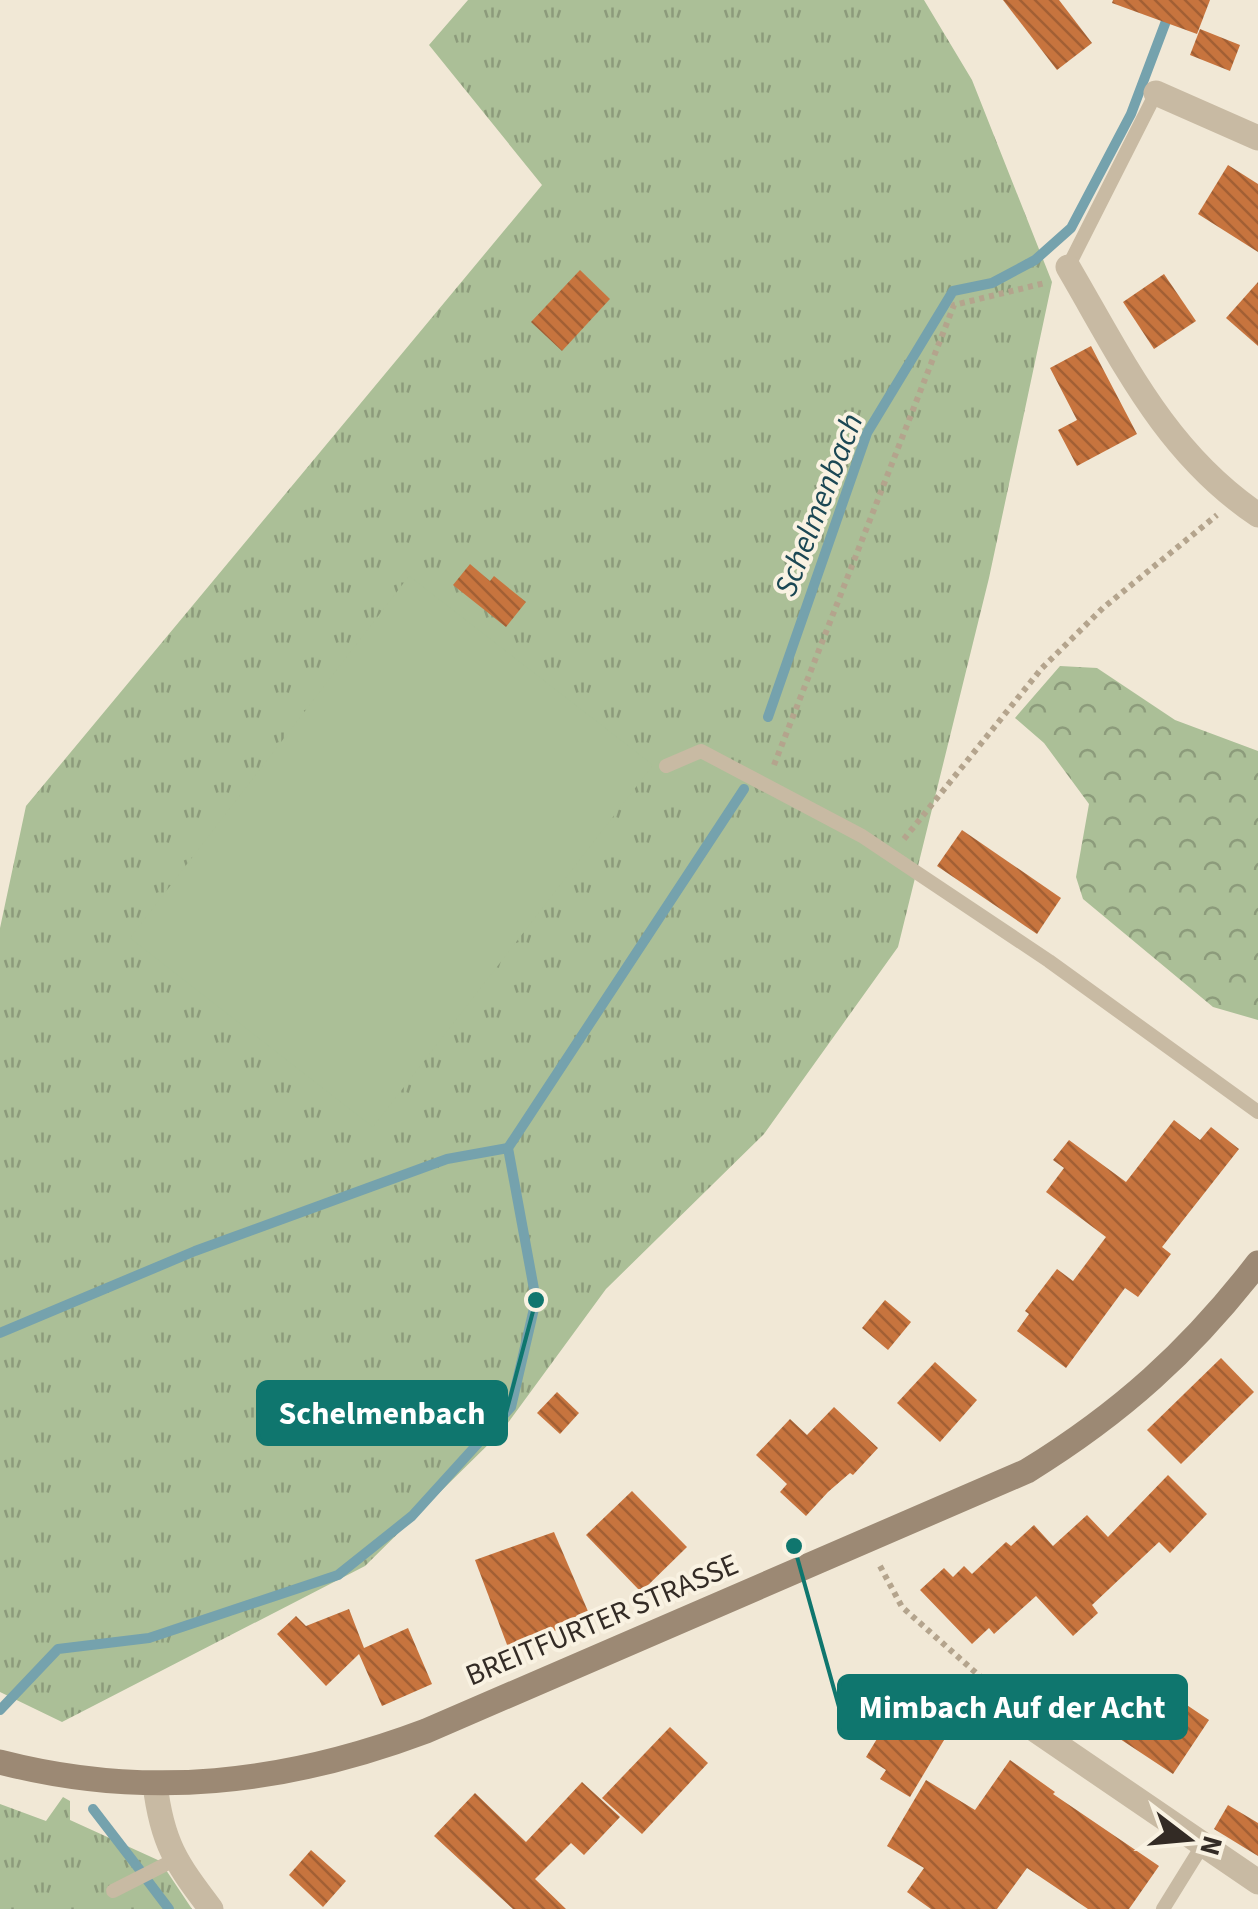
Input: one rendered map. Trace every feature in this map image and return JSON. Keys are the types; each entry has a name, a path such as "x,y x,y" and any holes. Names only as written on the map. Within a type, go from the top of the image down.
{"main road":[{"name":"BREITFURTER STRASSE","path":"0,1762 56,1776 155,1784 210,1782 279,1772 369,1752 1027,1471 1090,1432 1143,1390 1207,1326 1258,1264"}],"street":[{"path":"1156,93 1258,138"},
{"path":"1071,271 1154,415 1192,458 1258,516"},
{"path":"1028,1725 1258,1882"},
{"path":"155,1784 159,1820 174,1860 211,1909"}],"lane":[{"path":"1071,271 1156,93"},
{"path":"666,766 701,750 890,856 1049,962 1258,1112"},
{"path":"1164,1909 1202,1846"},
{"path":"113,1891 174,1860"}],"path":[{"path":"766,784 954,305 1071,271"},
{"path":"890,856 1042,668 1102,608 1236,500"},
{"path":"868,1542 902,1607 1018,1710 1028,1725"}],"green space":[{"path":"468,0 924,0 972,80 1052,282 989,578 898,947 764,1134 606,1289 502,1431 365,1566 62,1722 0,1692 0,928 26,806 542,185 429,45"},
{"path":"409,576 653,765 373,1127 130,938"},
{"path":"1060,666 1097,668 1175,720 1258,751 1258,1020 1213,1007 1083,899 1076,877 1089,804 1044,743 1015,718"},
{"path":"63,1797 70,1801 70,1820 160,1861 192,1909 0,1909 0,1804 46,1821"}],"building":[{"path":"1003,0 1059,0 1092,43 1057,70"},
{"path":"1210,0 1197,34 1112,3"},
{"path":"1200,29 1240,45 1230,71 1190,55"},
{"path":"1228,165 1258,184 1258,252 1198,214"},
{"path":"580,270 610,299 562,351 531,322"},
{"path":"1164,274 1196,321 1154,349 1123,302"},
{"path":"1258,282 1258,346 1226,318"},
{"path":"1091,346 1137,434 1077,466 1058,430 1077,420 1050,368"},
{"path":"470,564 490,581 494,576 526,602 506,627 453,585"},
{"path":"962,830 1061,898 1037,934 937,866"},
{"path":"1174,1120 1200,1140 1211,1127 1239,1149 1162,1247 1171,1254 1138,1297 1125,1288 1066,1368 1017,1331 1029,1314 1025,1311 1057,1269 1073,1281 1106,1237 1046,1192 1064,1168 1053,1160 1069,1140 1126,1182"},
{"path":"885,1300 911,1322 888,1350 862,1328"},
{"path":"1221,1358 1254,1392 1181,1464 1147,1430"},
{"path":"935,1362 977,1400 940,1442 897,1403"},
{"path":"557,1392 579,1413 560,1434 537,1413"},
{"path":"834,1407 878,1448 806,1516 780,1492 787,1484 756,1455 790,1419 807,1435"},
{"path":"1168,1475 1207,1514 1170,1553 1159,1542 1092,1605 1098,1613 1073,1636 1036,1596 994,1634 989,1628 972,1644 920,1590 944,1568 953,1577 964,1566 972,1574 1006,1542 1011,1546 1034,1525 1053,1546 1087,1515 1108,1537"},
{"path":"632,1491 687,1547 641,1592 586,1535"},
{"path":"554,1532 590,1616 509,1650 475,1560"},
{"path":"349,1609 364,1648 408,1628 432,1684 382,1706 359,1654 326,1686 277,1634 296,1616 306,1626"},
{"path":"1175,1697 1209,1720 1173,1774 1117,1737 1141,1701 1164,1716"},
{"path":"901,1699 921,1711 927,1702 956,1720 910,1797 880,1779 886,1770 866,1757"},
{"path":"670,1727 708,1763 642,1834 602,1798"},
{"path":"1010,1760 1159,1866 1129,1909 1088,1909 1027,1868 997,1909 931,1909 907,1892 924,1868 887,1846 926,1780 975,1810"},
{"path":"582,1782 620,1817 584,1855 571,1843 535,1879 566,1909 513,1909 434,1836 475,1793 526,1842"},
{"path":"1228,1805 1258,1823 1258,1856 1214,1829"},
{"path":"311,1850 346,1881 323,1907 289,1875"}],"waterway":[{"name":"Schelmenbach","path":"768,717 867,433 953,291 992,283 1035,260 1071,228 1131,114 1174,0"},
{"name":"Schelmenbach","path":"0,1710 58,1649 149,1638 338,1575 412,1516 511,1407 536,1300 508,1148 744,789"},
{"name":"Schelmenbach","path":"0,1333 195,1251 447,1159 508,1148"},
{"path":"93,1809 143,1874"},
{"path":"144,1876 169,1909"}],"place":[{"name":"Schelmenbach","path":"536,1300"},
{"name":"Mimbach Auf der Acht","path":"794,1546"}]}
